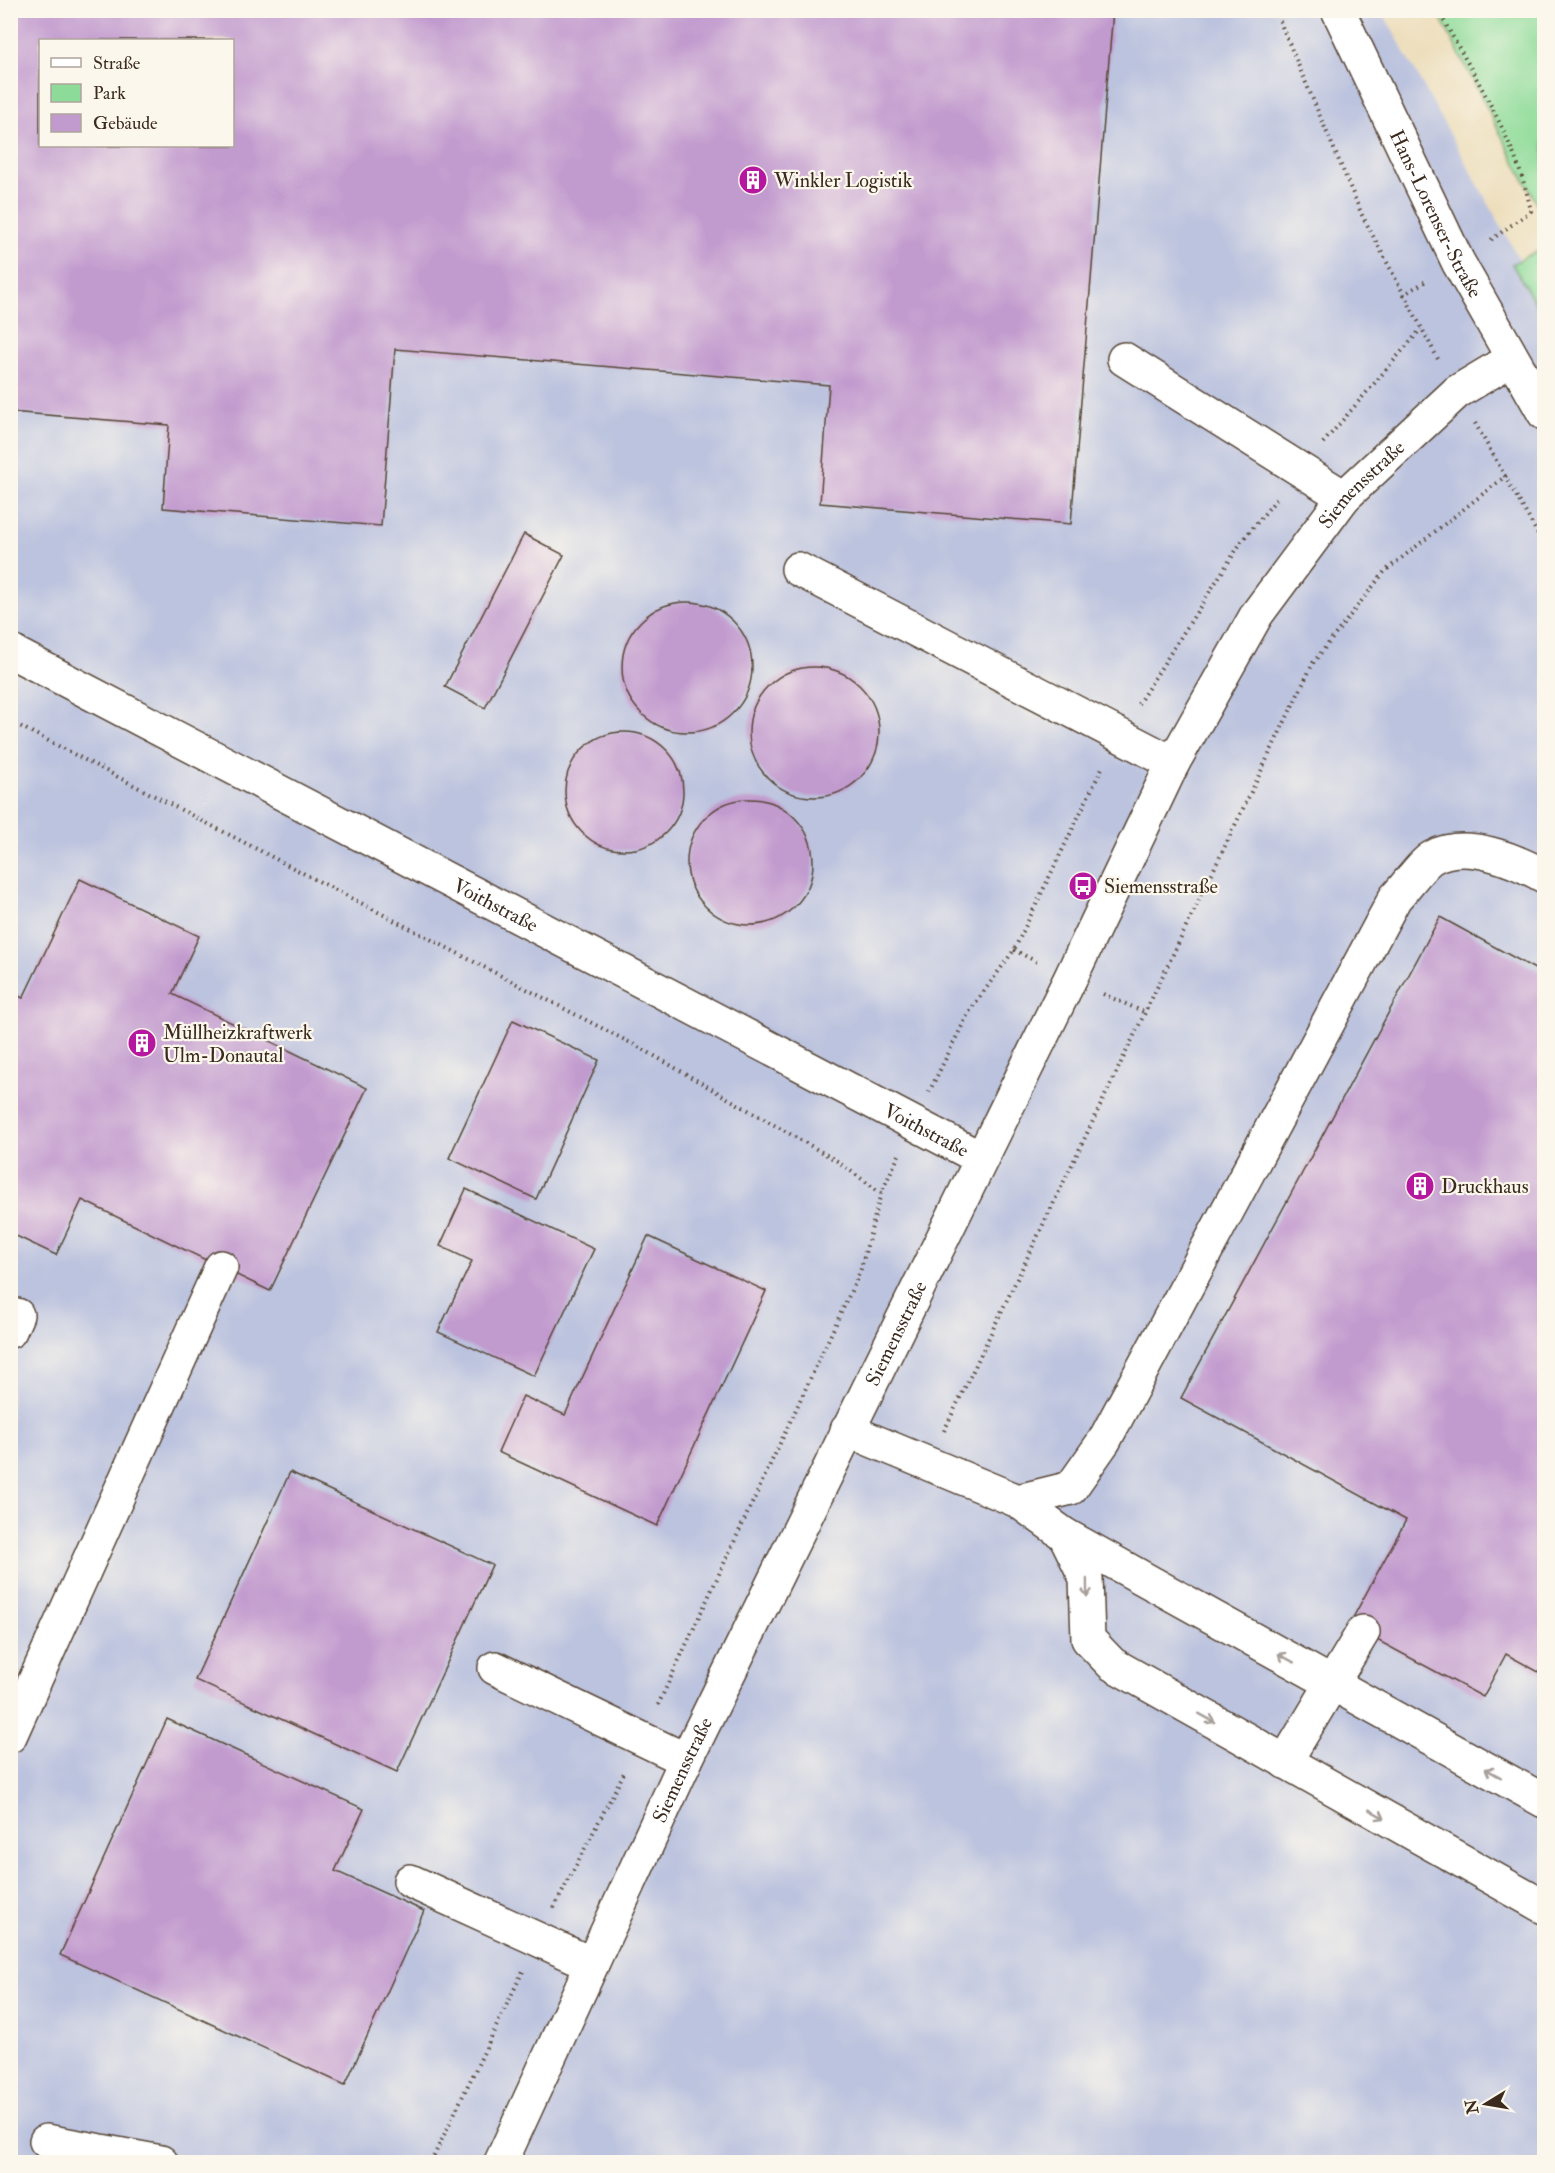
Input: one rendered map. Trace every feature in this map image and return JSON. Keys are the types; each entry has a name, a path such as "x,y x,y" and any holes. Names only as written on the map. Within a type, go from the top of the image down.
{"street":[{"name":"Hans-Lorenser-Straße","path":"1338,10 1458,262 1545,413"},
{"path":"1124,359 1344,497"},
{"name":"Siemensstraße","path":"501,2163 686,1760 1070,979 1173,763 1257,614 1344,497 1457,392 1512,359"},
{"path":"798,569 1173,763"},
{"name":"Voithstraße","path":"10,651 980,1158"},
{"path":"1018,1501 1071,1488 1104,1441 1395,898 1433,857 1473,848 1527,867 1545,876"},
{"path":"10,1736 221,1267"},
{"path":"847,1430 1018,1501 1065,1534 1545,1801"},
{"path":"1065,1534 1086,1578 1088,1639 1112,1664 1545,1907"},
{"path":"1285,1762 1363,1632"},
{"path":"495,1668 686,1760"},
{"path":"411,1881 592,1964"},
{"path":"46,2141 161,2163"}],"path":[{"path":"1275,10 1362,215 1421,329 1507,475 1545,545"},
{"path":"1438,10 1513,148 1524,177 1531,212 1458,262"},
{"path":"929,1463 1313,663 1385,571 1507,475"},
{"path":"10,721 644,1050 837,1161 881,1193"},
{"path":"431,2163 538,1941 642,1739 860,1272 881,1193 913,1124"}],"shaded area":[{"path":"11,11 1382,11 1544,304 1544,2162 11,2162"}],"green space":[{"path":"1437,11 1544,11 1544,218"},
{"path":"1544,247 1544,318 1512,264"}],"building":[{"name":"Winkler Logistik","path":"10,10 1113,10 1071,524 820,503 829,385 395,349 381,526 163,508 169,425 10,412"},
{"path":"524,534 564,555 485,708 445,687"},
{"path":"687,602 712,607 733,621 747,642 752,667 747,692 733,713 712,727 687,732 662,727 641,713 627,692 622,667 627,642 641,621 662,607"},
{"path":"814,667 839,672 860,686 874,707 879,732 874,757 860,778 839,792 814,797 789,792 768,778 754,757 749,732 754,707 768,686 789,672"},
{"path":"624,732 647,737 666,749 678,768 683,791 678,814 666,833 647,845 624,850 601,845 582,833 570,814 565,791 570,768 582,749 601,737"},
{"path":"750,799 774,804 795,817 808,838 813,862 808,886 795,907 774,920 750,925 726,920 705,907 692,886 687,862 692,838 705,817 726,804"},
{"name":"Müllheizkraftwerk Ulm-Donautal","path":"80,879 199,936 172,994 367,1088 270,1291 82,1200 56,1255 10,1233 10,992 23,998"},
{"name":"Druckhaus","path":"1440,917 1544,974 1544,1675 1506,1654 1483,1697 1349,1625 1406,1520 1181,1398"},
{"path":"513,1020 599,1060 536,1199 449,1158"},
{"path":"466,1189 594,1249 534,1376 438,1332 472,1261 440,1246"},
{"path":"648,1236 766,1291 657,1526 498,1452 523,1396 565,1415"},
{"path":"290,1472 492,1565 397,1772 195,1680"},
{"path":"167,1719 364,1809 335,1871 424,1911 345,2085 60,1955"}],"place":[{"name":"Winkler Logistik","path":"753,180"},
{"name":"Siemensstraße","path":"1083,886"},
{"name":"Müllheizkraftwerk Ulm-Donautal","path":"142,1043"},
{"name":"Druckhaus","path":"1420,1186"}]}
